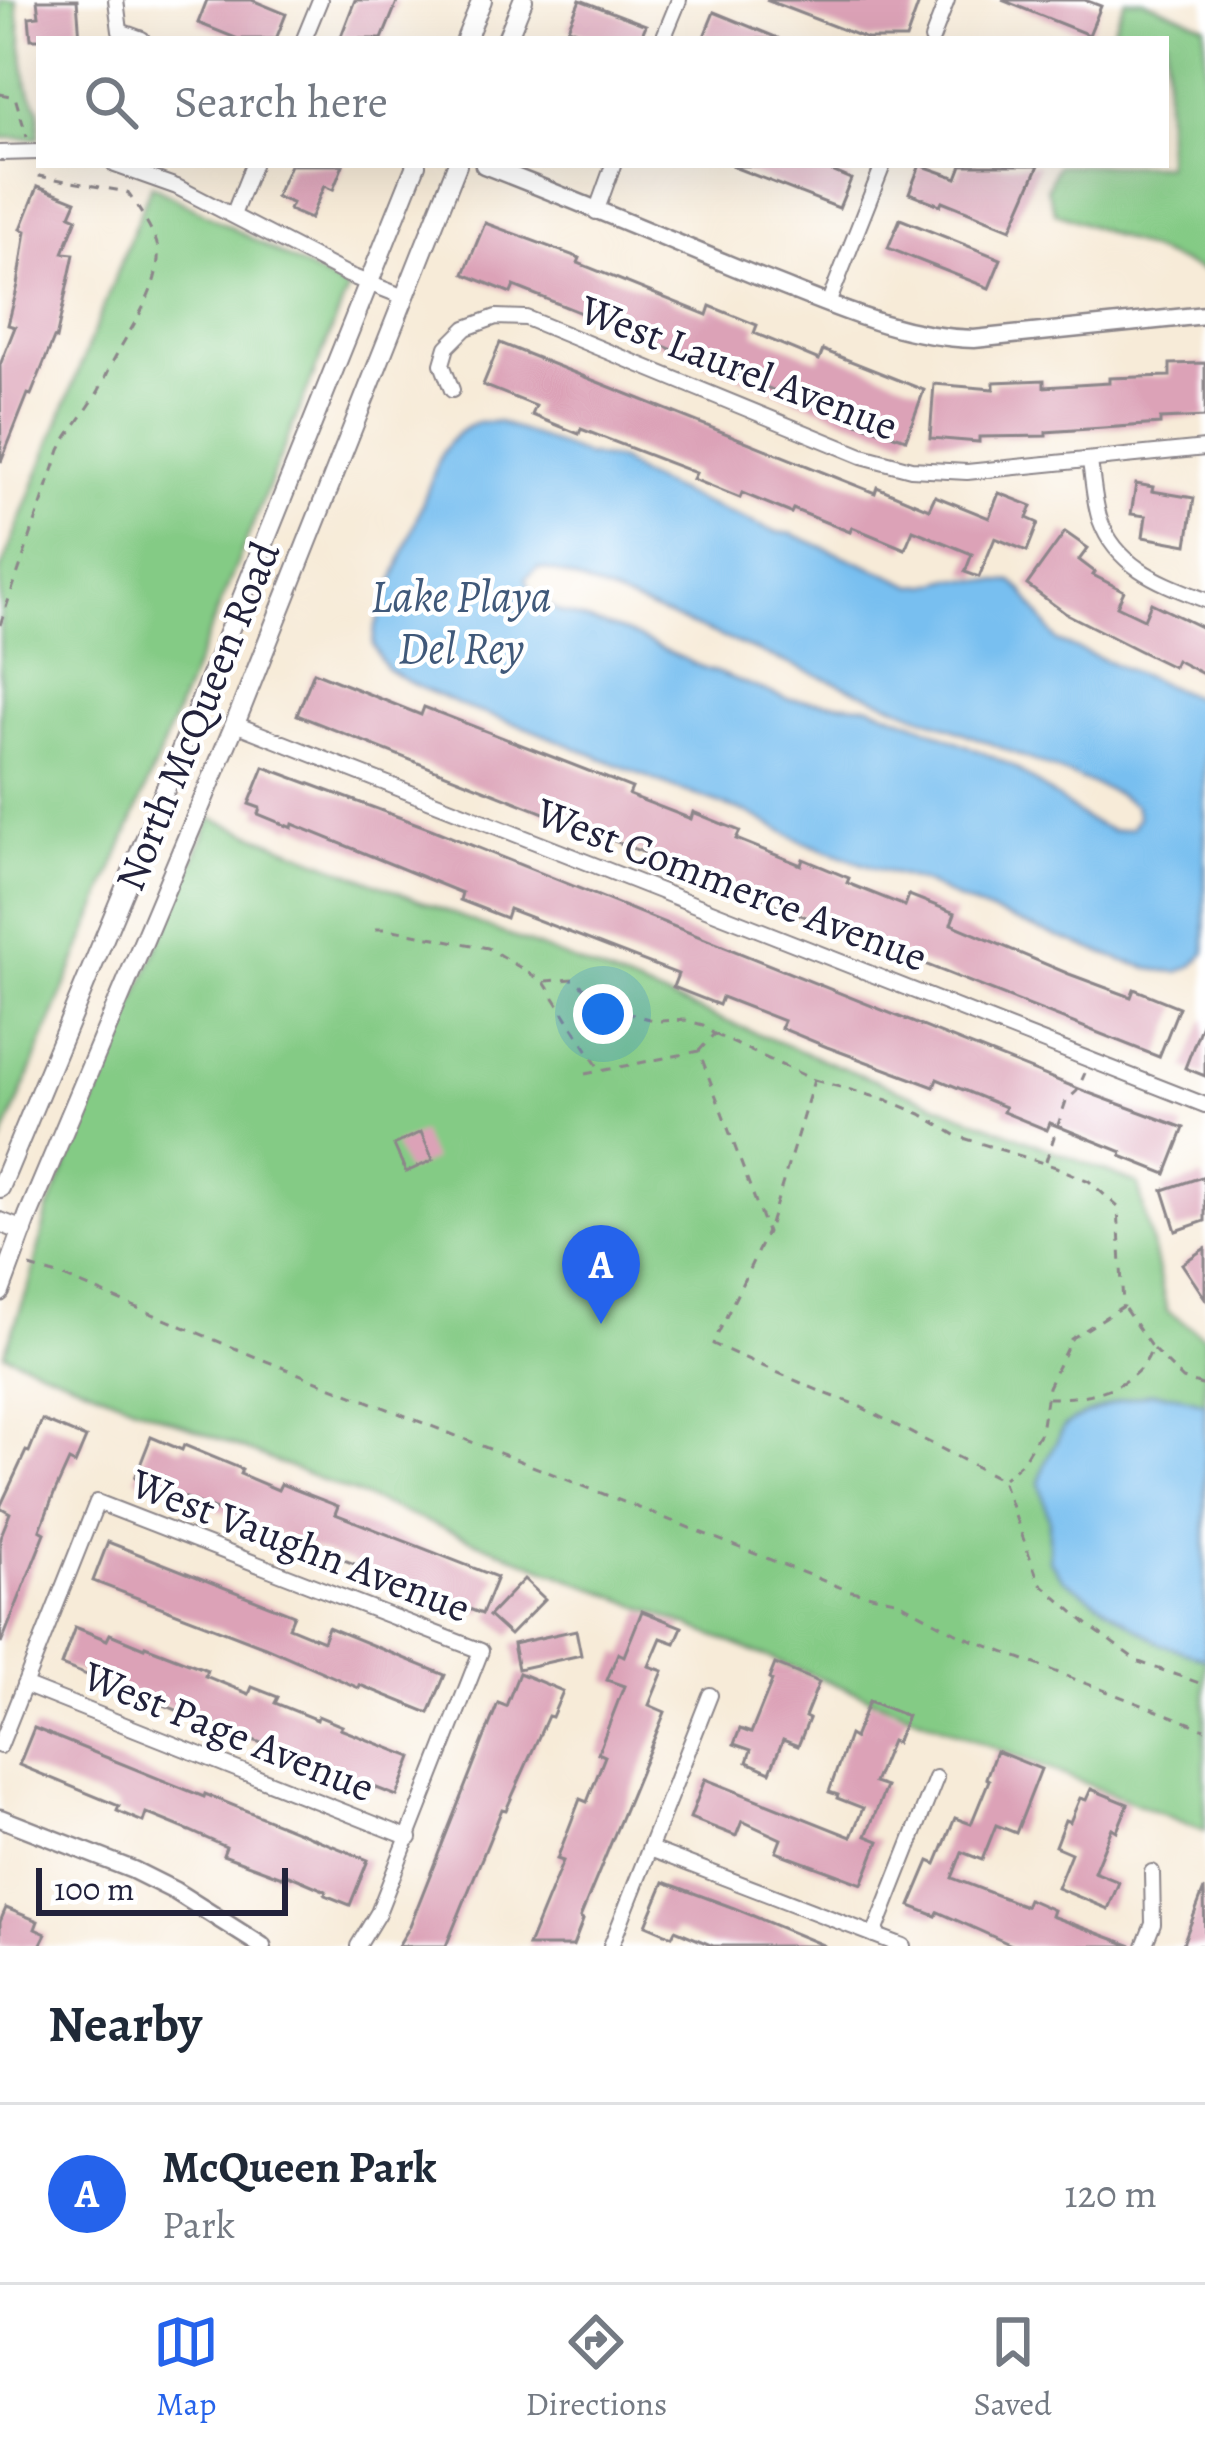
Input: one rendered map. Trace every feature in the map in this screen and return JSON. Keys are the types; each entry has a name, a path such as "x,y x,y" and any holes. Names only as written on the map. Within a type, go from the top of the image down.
{"main road":[{"path":"467,36 482,0"},
{"path":"508,36 523,0"},
{"name":"North McQueen Road","path":"0,1189 415,168"},
{"name":"North McQueen Road","path":"0,1292 235,724 456,168"},
{"path":"138,857 174,871"},
{"path":"0,1222 23,1231"}],"street":[{"path":"116,0 119,31 133,36"},
{"path":"305,36 320,0"},
{"path":"664,36 679,0"},
{"path":"933,36 947,0"},
{"path":"0,153 36,152"},
{"path":"123,168 177,187 348,275 404,297"},
{"path":"233,215 252,168"},
{"path":"491,168 903,332 956,339 1205,316"},
{"path":"596,212 612,168"},
{"path":"828,304 882,168"},
{"name":"West Laurel Avenue","path":"452,390 442,364 447,347 466,328 496,317 526,319 862,456 911,469 967,472 1205,448"},
{"path":"1090,462 1099,517 1112,545 1133,567 1205,600"},
{"name":"West Commerce Avenue","path":"235,724 1205,1105"},
{"name":"West Vaughn Avenue","path":"24,1685 97,1502 481,1651 410,1838"},
{"path":"0,1746 24,1685"},
{"name":"West Page Avenue","path":"24,1685 410,1838"},
{"path":"610,1946 710,1695"},
{"path":"874,1935 936,1778"},
{"path":"0,1818 133,1870 262,1946"},
{"path":"358,1946 379,1912 410,1838"},
{"path":"650,1849 903,1946"},
{"path":"1144,1946 1153,1924 1152,1872"}],"path":[{"path":"0,94 15,97 36,152 34,168 39,176 128,192 158,246 148,297 93,402 70,428 60,450 0,625"},
{"path":"374,929 488,948 544,982 601,1071"},
{"path":"544,982 573,979 614,1010 658,1021 703,1024 713,1034 814,1079 887,1100 957,1136 1089,1181 1118,1207 1123,1306 1152,1348 1183,1379 1205,1386"},
{"path":"585,1074 699,1051 713,1034"},
{"path":"699,1051 767,1232"},
{"path":"1045,1164 1066,1101 1077,1090 1090,1060"},
{"path":"814,1079 767,1232 713,1344 857,1405 1002,1480 1039,1582 1139,1662 1205,1684"},
{"path":"12,1262 62,1276 847,1590 896,1600 962,1636 1205,1729"},
{"path":"1002,1480 1022,1462 1041,1430 1048,1388 1071,1339 1123,1306"},
{"path":"1046,1398 1073,1399 1105,1391 1148,1360 1152,1348"}],"green space":[{"path":"0,0 16,0 27,86 36,103 36,138 0,138"},
{"path":"1125,0 1143,0 1205,25 1205,272 1055,212 1047,189 1056,168 1169,168 1169,36 1110,36"},
{"path":"151,185 348,290 0,1147 0,572"},
{"path":"211,818 1138,1184 1167,1311 1205,1337 1205,1831 4,1354 30,1283 48,1210"}],"water":[{"name":"Lake Playa Del Rey","path":"478,422 498,422 585,455 619,460 640,475 706,504 775,532 792,534 914,586 952,579 1012,582 1057,641 1205,704 1205,953 1178,972 1124,961 961,901 923,882 804,842 745,812 467,708 387,669 373,644 375,628 440,457 456,436","holes":["538,568 1113,792 1135,805 1138,817 1132,828 1113,831 1087,820 1013,766 917,724 870,706 787,699 626,632 560,612 539,599 526,578"]},
{"path":"1151,1393 1205,1403 1205,1659 1161,1644 1063,1579 1049,1560 1049,1519 1039,1482 1064,1427 1118,1401"}],"building":[{"path":"37,0 77,0 80,36 31,39 29,17 39,16"},
{"path":"207,0 252,0 286,14 277,36 230,36 198,23"},
{"path":"355,0 398,0 383,36 341,36"},
{"path":"580,0 646,25 641,36 588,36 568,28"},
{"path":"766,0 920,0 907,36 859,36"},
{"path":"1002,0 1085,0 1101,6 1089,35"},
{"path":"714,12 773,36 704,36"},
{"path":"289,168 342,168 333,190 324,186 310,219 289,210 292,203 276,197"},
{"path":"736,168 825,168 851,179 839,208"},
{"path":"919,168 957,178 961,168 1038,168 1011,229 909,193"},
{"path":"38,186 76,201 70,215 77,218 63,253 74,254 56,339 1,462 0,365 15,327 8,325 26,231 21,229"},
{"path":"900,219 1001,259 989,288 888,248"},
{"path":"485,223 580,258 578,263 707,315 710,306 757,325 754,333 819,360 823,350 924,390 906,439 514,286 511,293 464,274"},
{"path":"500,343 875,493 877,487 929,509 935,496 989,518 999,493 1032,506 1027,518 1038,523 1027,551 995,538 979,577 965,572 972,554 913,530 905,549 742,493 740,498 693,479 696,473 532,415 536,406 483,385"},
{"path":"1205,363 1205,417 1046,432 1046,436 979,437 979,442 930,438 934,384 994,389 994,382 1044,380 1044,387 1109,383 1109,378 1170,376 1170,364"},
{"path":"1136,484 1194,498 1187,545 1143,537 1146,516 1131,514"},
{"path":"1065,532 1088,548 1079,560 1093,575 1124,591 1117,606 1144,619 1151,603 1205,629 1205,675 1176,660 1173,667 1138,650 1065,613 1027,585"},
{"path":"314,672 421,715 424,707 586,770 632,788 629,795 691,819 693,812 740,831 736,839 801,865 803,859 905,906 909,895 955,913 951,924 1069,974 1131,997 1134,989 1179,1007 1159,1057 297,715"},
{"path":"264,767 1184,1128 1166,1174 1050,1123 1047,1130 1003,1112 1005,1107 937,1079 934,1087 827,1047 781,1028 784,1021 722,997 719,1005 673,987 678,974 509,909 506,918 460,900 462,893 258,814 260,808 249,804"},
{"path":"1205,1019 1205,1076 1185,1068"},
{"path":"421,1132 433,1160 406,1172 394,1145"},
{"path":"1202,1177 1205,1221 1176,1231 1163,1190"},
{"path":"1205,1248 1205,1298 1182,1264"},
{"path":"42,1420 86,1438 54,1494 40,1530 45,1533 1,1644 0,1538 10,1513 0,1507"},
{"path":"151,1437 242,1469 240,1474 278,1490 281,1484 338,1506 335,1514 497,1577 482,1614 135,1478"},
{"path":"108,1542 294,1615 289,1627 323,1641 328,1627 445,1675 429,1713 93,1581"},
{"path":"524,1579 545,1599 510,1635 489,1616"},
{"path":"642,1611 682,1627 675,1643 661,1638 649,1666 663,1671 649,1705 665,1712 580,1918 573,1946 528,1946 563,1861 557,1859 580,1799 587,1802 605,1756 598,1753 624,1686 607,1680 618,1653 624,1656"},
{"path":"75,1627 107,1640 110,1634 145,1646 207,1670 205,1676 249,1694 252,1687 278,1697 275,1703 317,1720 318,1716 412,1757 397,1796 61,1665"},
{"path":"576,1630 581,1655 518,1669 513,1644"},
{"path":"775,1664 819,1682 798,1746 783,1740 770,1772 747,1762 751,1750 734,1744 740,1729 751,1733"},
{"path":"519,1673 563,1691 552,1717 548,1716 506,1810 502,1809 446,1946 398,1946 498,1703 506,1706"},
{"path":"869,1701 907,1716 874,1783 886,1787 866,1836 879,1841 862,1884 776,1852 781,1839 742,1821 736,1836 690,1818 705,1779 851,1837 863,1808 829,1792 849,1735 854,1738"},
{"path":"34,1728 368,1860 350,1905 284,1873 282,1877 223,1855 226,1847 190,1831 146,1813 143,1822 117,1811 119,1806 19,1765"},
{"path":"996,1751 1041,1769 1016,1833 996,1825 982,1860 962,1852 952,1878 1025,1906 1028,1899 1053,1910 1051,1916 1132,1946 1014,1946 938,1912 936,1916 910,1906 929,1861 936,1864 955,1818 971,1824"},
{"path":"1091,1789 1128,1804 1094,1872 1119,1882 1108,1909 1057,1888 1071,1853 1055,1846 1065,1820 1070,1822 1080,1798 1086,1800"},
{"path":"664,1882 825,1946 713,1946 675,1930 672,1936 646,1925"},
{"path":"1204,1889 1205,1946 1182,1946"},
{"path":"6,1908 38,1921 35,1929 46,1934 40,1946 0,1946 0,1922"}],"place":[{"name":"McQueen Park","path":"601,1324"}]}
